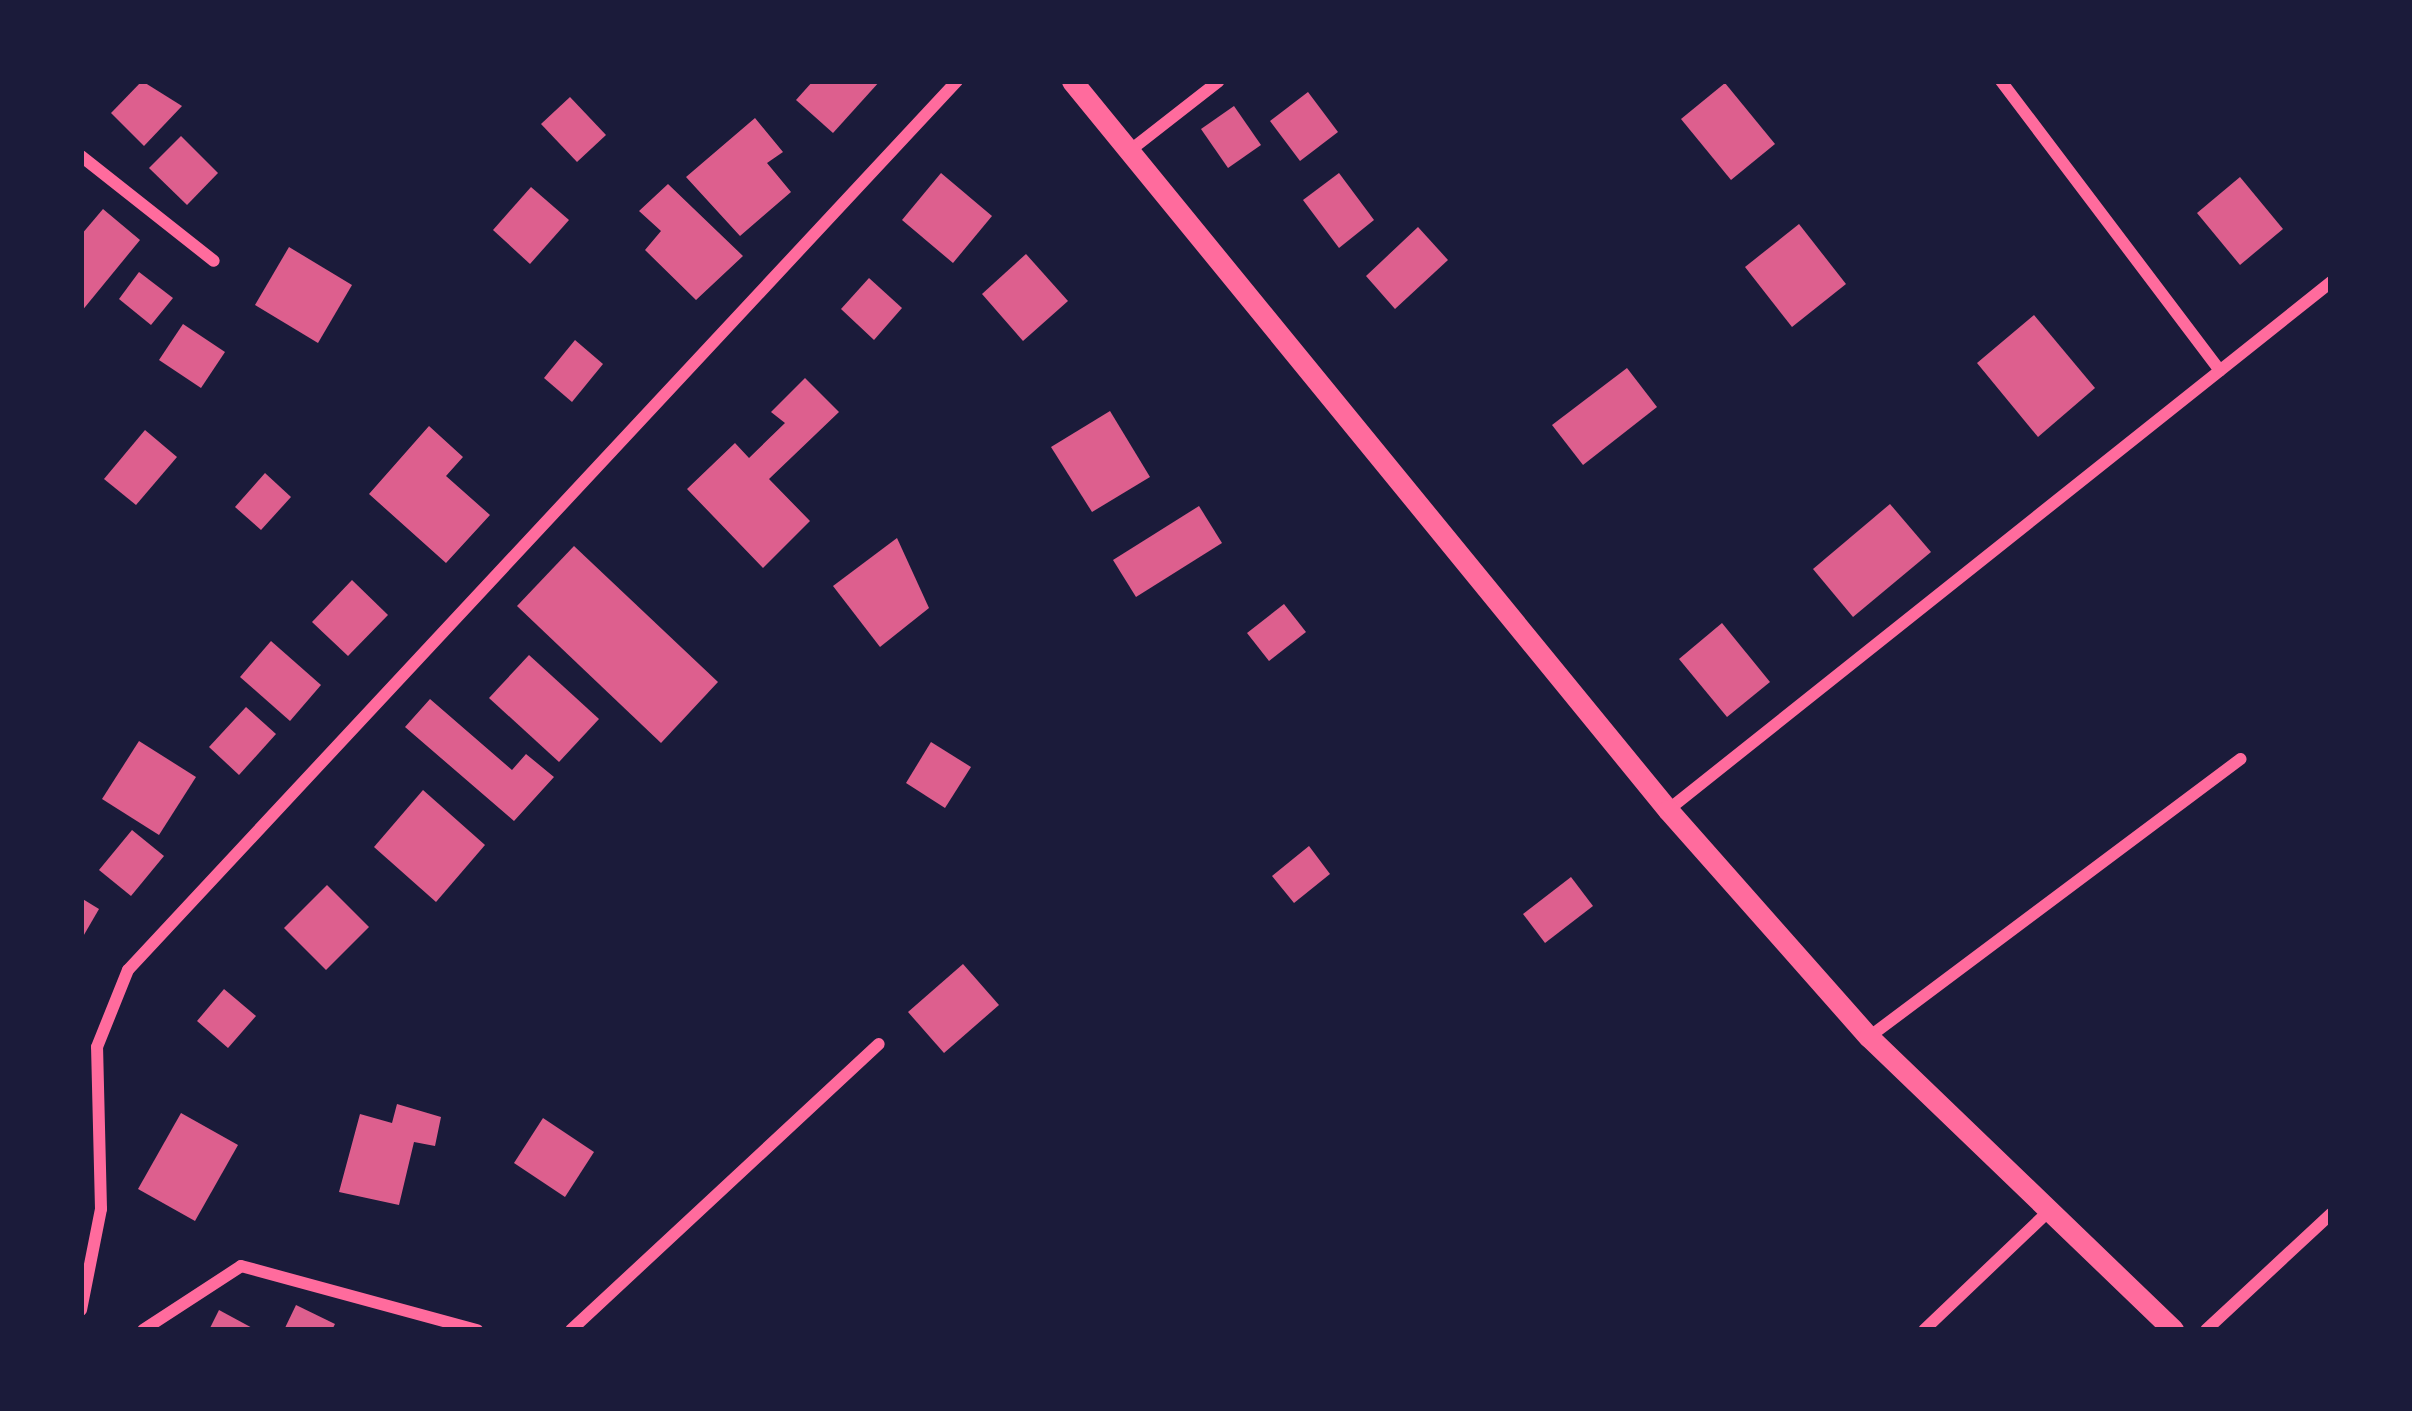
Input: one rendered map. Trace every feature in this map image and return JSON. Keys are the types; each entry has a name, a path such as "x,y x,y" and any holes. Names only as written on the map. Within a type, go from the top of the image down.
{"street":[{"path":"81,1310 101,1209 97,1048 128,970 957,81"},
{"path":"1072,81 1668,810 1869,1037 2046,1214 2173,1330"},
{"path":"1127,152 1219,81"},
{"path":"2001,81 2220,371"},
{"path":"81,156 214,261"},
{"path":"1668,810 2331,282"},
{"path":"1869,1037 2242,759"},
{"path":"572,1330 879,1044"},
{"path":"1924,1330 2046,1214"},
{"path":"2206,1330 2331,1214"},
{"path":"142,1330 241,1266 477,1330"}],"building":[{"path":"142,81 182,106 144,146 111,113"},
{"path":"813,81 880,81 833,133 796,100"},
{"path":"1725,83 1775,144 1731,180 1681,119"},
{"path":"1308,92 1338,132 1300,161 1270,121"},
{"path":"570,97 606,135 577,162 541,124"},
{"path":"1234,106 1261,145 1228,168 1201,129"},
{"path":"755,118 783,152 767,163 791,192 740,236 686,177"},
{"path":"181,136 218,173 187,205 149,168"},
{"path":"941,173 992,216 953,263 902,220"},
{"path":"1339,173 1374,220 1339,248 1303,200"},
{"path":"2240,177 2283,229 2240,265 2197,213"},
{"path":"668,184 743,256 696,300 645,250 661,231 639,211"},
{"path":"531,187 569,220 530,264 493,230"},
{"path":"103,209 140,240 81,312 81,235"},
{"path":"1799,224 1846,284 1792,327 1745,267"},
{"path":"1418,227 1448,260 1395,309 1366,276"},
{"path":"289,247 352,285 318,343 255,305"},
{"path":"1026,254 1068,301 1023,341 982,294"},
{"path":"139,272 173,298 151,325 119,299"},
{"path":"869,278 902,308 874,340 841,309"},
{"path":"2034,315 2095,388 2038,437 1977,363"},
{"path":"183,324 225,352 201,388 159,360"},
{"path":"575,340 603,364 572,402 544,378"},
{"path":"1627,368 1657,407 1583,465 1552,425"},
{"path":"805,378 839,412 769,479 810,521 763,568 687,489 735,443 749,458 785,423 771,412"},
{"path":"1110,411 1150,477 1092,512 1051,447"},
{"path":"429,426 463,457 446,476 490,515 446,563 369,494"},
{"path":"145,430 177,457 136,505 104,479"},
{"path":"265,473 291,497 261,530 235,507"},
{"path":"1890,504 1931,552 1853,617 1813,569"},
{"path":"1199,506 1222,543 1136,597 1113,560"},
{"path":"897,538 929,608 880,647 833,586"},
{"path":"574,546 718,682 661,743 517,606"},
{"path":"352,580 388,615 348,656 312,622"},
{"path":"1284,604 1306,632 1269,661 1247,633"},
{"path":"1722,623 1770,682 1727,717 1679,659"},
{"path":"271,641 321,685 290,721 240,677"},
{"path":"529,655 599,719 559,762 489,698"},
{"path":"430,699 512,770 526,754 554,777 514,821 405,727"},
{"path":"246,707 276,734 239,775 209,747"},
{"path":"139,741 196,777 159,835 102,799"},
{"path":"931,742 971,767 945,808 906,783"},
{"path":"423,790 485,845 436,902 374,847"},
{"path":"132,830 164,856 131,896 99,870"},
{"path":"1309,846 1330,874 1294,903 1272,876"},
{"path":"1571,877 1593,906 1545,943 1523,914"},
{"path":"327,885 369,927 326,970 284,928"},
{"path":"81,898 99,909 81,940"},
{"path":"963,964 999,1005 944,1053 908,1012"},
{"path":"224,989 256,1016 228,1048 197,1021"},
{"path":"397,1104 441,1117 435,1146 414,1142 399,1205 339,1192 360,1114 392,1123"},
{"path":"181,1113 238,1145 195,1221 138,1189"},
{"path":"543,1118 594,1152 565,1197 514,1163"},
{"path":"296,1305 335,1324 332,1330 284,1330"},
{"path":"219,1310 256,1330 209,1330"}]}
